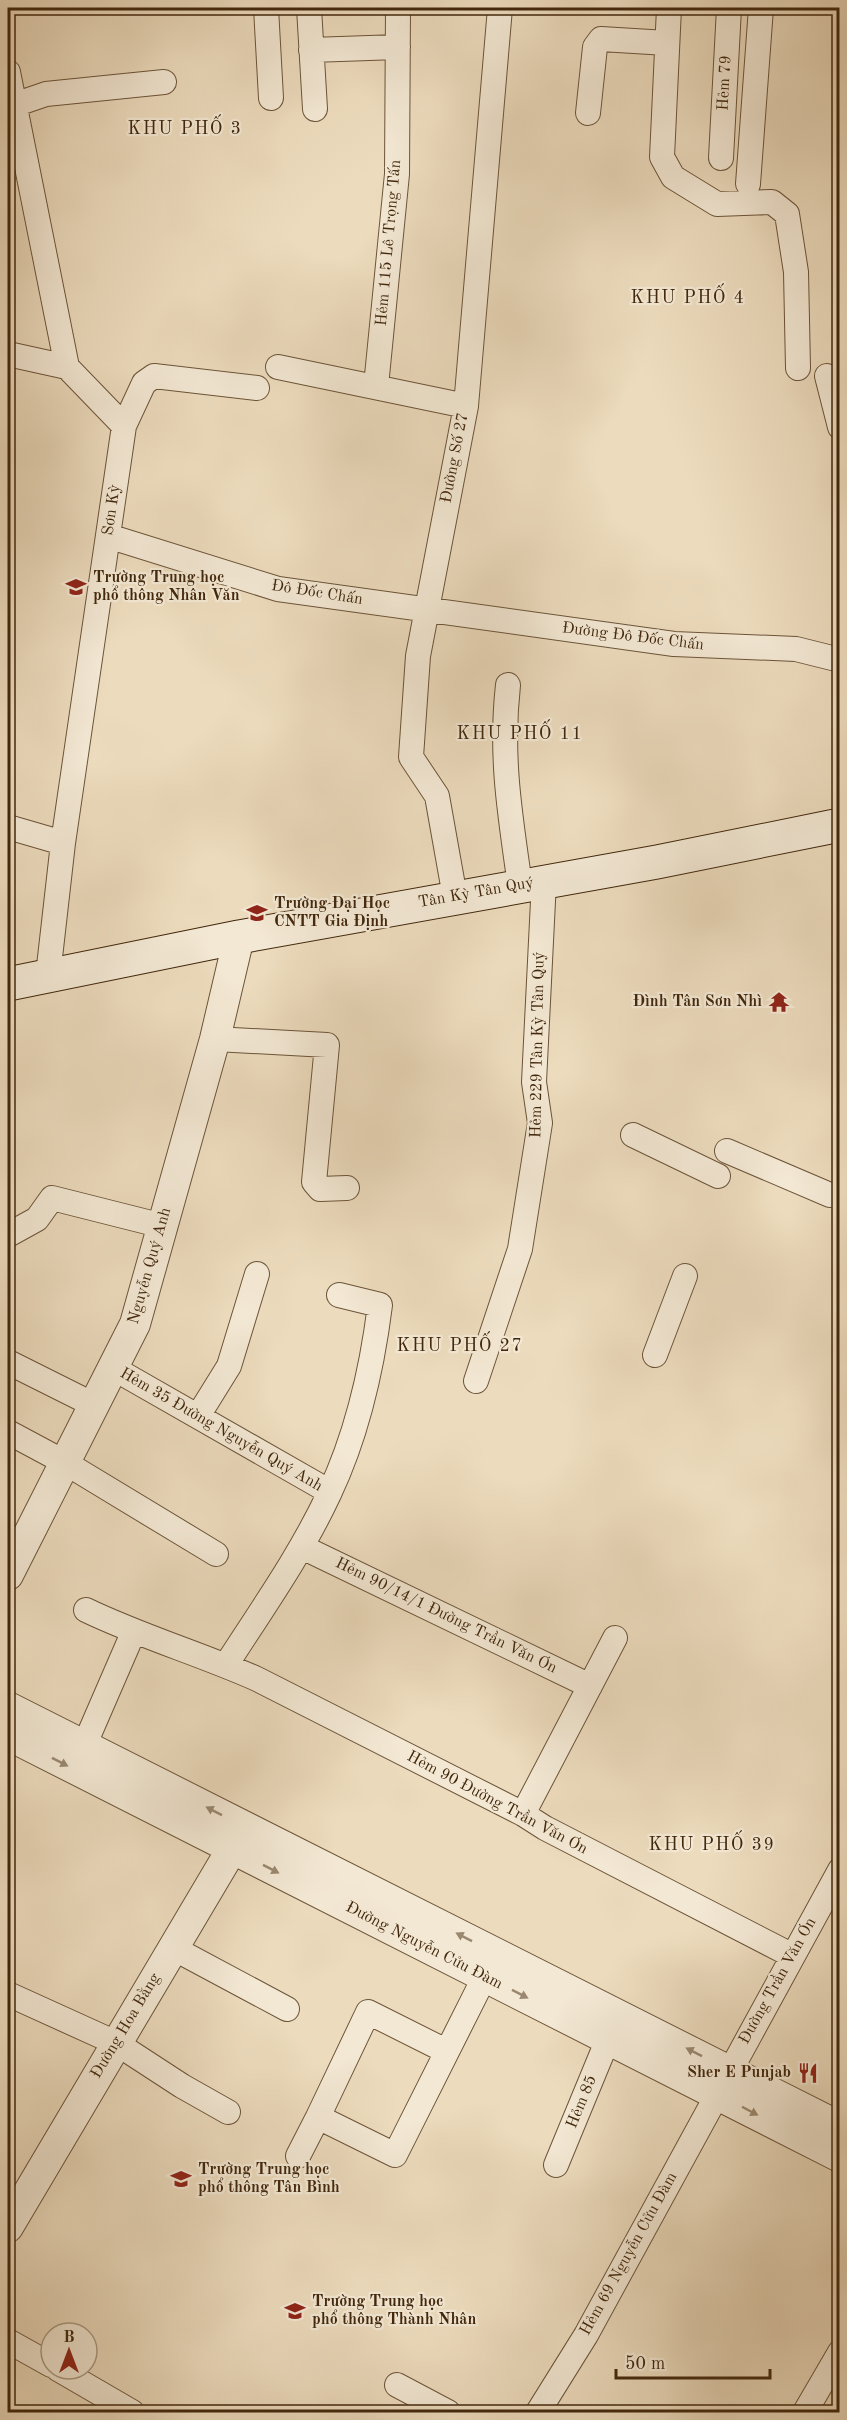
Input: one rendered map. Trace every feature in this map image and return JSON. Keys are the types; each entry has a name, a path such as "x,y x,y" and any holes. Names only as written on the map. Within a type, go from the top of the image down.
{"main road":[{"name":"Tân Kỳ Tân Quý","path":"8,984 239,937 657,862 840,825"}],"street":[{"path":"266,8 271,98"},
{"path":"309,8 315,109"},
{"name":"Hẻm 115 Lê Trọng Tấn","path":"376,386 397,174 398,8"},
{"name":"Đường Số 27","path":"455,897 437,796 411,757 418,656 466,406 500,8"},
{"path":"669,8 662,158 673,177 717,204 772,202 787,214 796,272 798,369"},
{"name":"Hẻm 79","path":"721,158 729,8"},
{"path":"748,184 761,8"},
{"path":"588,113 595,47 601,39 667,42"},
{"path":"311,50 398,47"},
{"path":"8,72 67,368"},
{"path":"14,105 46,94 164,81"},
{"path":"8,354 67,368 124,426"},
{"path":"278,368 466,406"},
{"name":"Sơn Kỳ","path":"48,975 63,843 124,426 144,382 154,376 257,388"},
{"path":"827,376 840,427"},
{"name":"Đô Đốc Chấn","path":"108,536 278,590 426,610"},
{"name":"Đường Đô Đốc Chấn","path":"426,610 674,644 796,649 840,660"},
{"name":"Hẻm 229 Tân Kỳ Tân Quý","path":"476,1381 520,1249 540,1123 534,1082 532,883 504,771 504,722 508,685"},
{"path":"8,827 63,843"},
{"name":"Nguyễn Quý Anh","path":"8,1575 135,1324 215,1039 239,937"},
{"path":"215,1039 327,1045 314,1182 320,1189 347,1188"},
{"path":"633,1135 718,1176"},
{"path":"727,1151 830,1195"},
{"path":"8,1235 37,1219 52,1198 163,1226"},
{"path":"198,1416 229,1366 257,1274"},
{"path":"655,1355 685,1276"},
{"path":"225,1665 302,1546 330,1492 355,1423 374,1356 380,1305 339,1295"},
{"path":"8,1362 94,1405"},
{"name":"Hẻm 35 Đường Nguyễn Quý Anh","path":"112,1368 330,1492"},
{"path":"8,1432 64,1462 216,1554"},
{"name":"Hẻm 90/14/1 Đường Trần Văn Ơn","path":"302,1546 590,1686"},
{"name":"Hẻm 90 Đường Trần Văn Ơn","path":"86,1610 133,1633 225,1665 523,1814 545,1828 791,1955"},
{"path":"84,1746 133,1633"},
{"path":"523,1814 615,1638"},
{"name":"Đường Nguyễn Cửu Đàm","path":"8,1707 84,1746 241,1839 484,1976 608,2039 840,2127"},
{"name":"Đường Nguyễn Cửu Đàm","path":"8,1735 241,1839 723,2082 840,2157"},
{"name":"Đường Hoa Bằng","path":"8,2227 16,2192 116,2043 241,1839"},
{"name":"Đường Trần Văn Ơn","path":"723,2082 791,1955 840,1870"},
{"path":"173,1948 287,2009"},
{"path":"318,2117 395,2155 484,1976"},
{"path":"8,1994 116,2043 182,2086 228,2112"},
{"path":"298,2156 368,2012 446,2051"},
{"name":"Hẻm 85","path":"556,2165 608,2039"},
{"name":"Hẻm 69 Nguyễn Cửu Đàm","path":"538,2412 586,2335 723,2082"},
{"path":"8,2341 39,2358"},
{"path":"805,2412 840,2352"},
{"path":"79,2381 132,2412"},
{"path":"397,2385 448,2412"}],"place":[{"name":"Trường Trung học phổ thông Nhân Văn","path":"76,587"},
{"name":"Trường Đại Học CNTT Gia Định","path":"257,913"},
{"name":"Đình Tân Sơn Nhì","path":"779,1002"},
{"name":"Sher E Punjab","path":"808,2073"},
{"name":"Trường Trung học phổ thông Tân Bình","path":"181,2179"},
{"name":"Trường Trung học phổ thông Thành Nhân","path":"295,2311"}],"district":[{"name":"KHU PHỐ 3","path":"185,129"},
{"name":"KHU PHỐ 4","path":"688,298"},
{"name":"KHU PHỐ 11","path":"520,734"},
{"name":"KHU PHỐ 27","path":"460,1346"},
{"name":"KHU PHỐ 39","path":"712,1845"}]}
